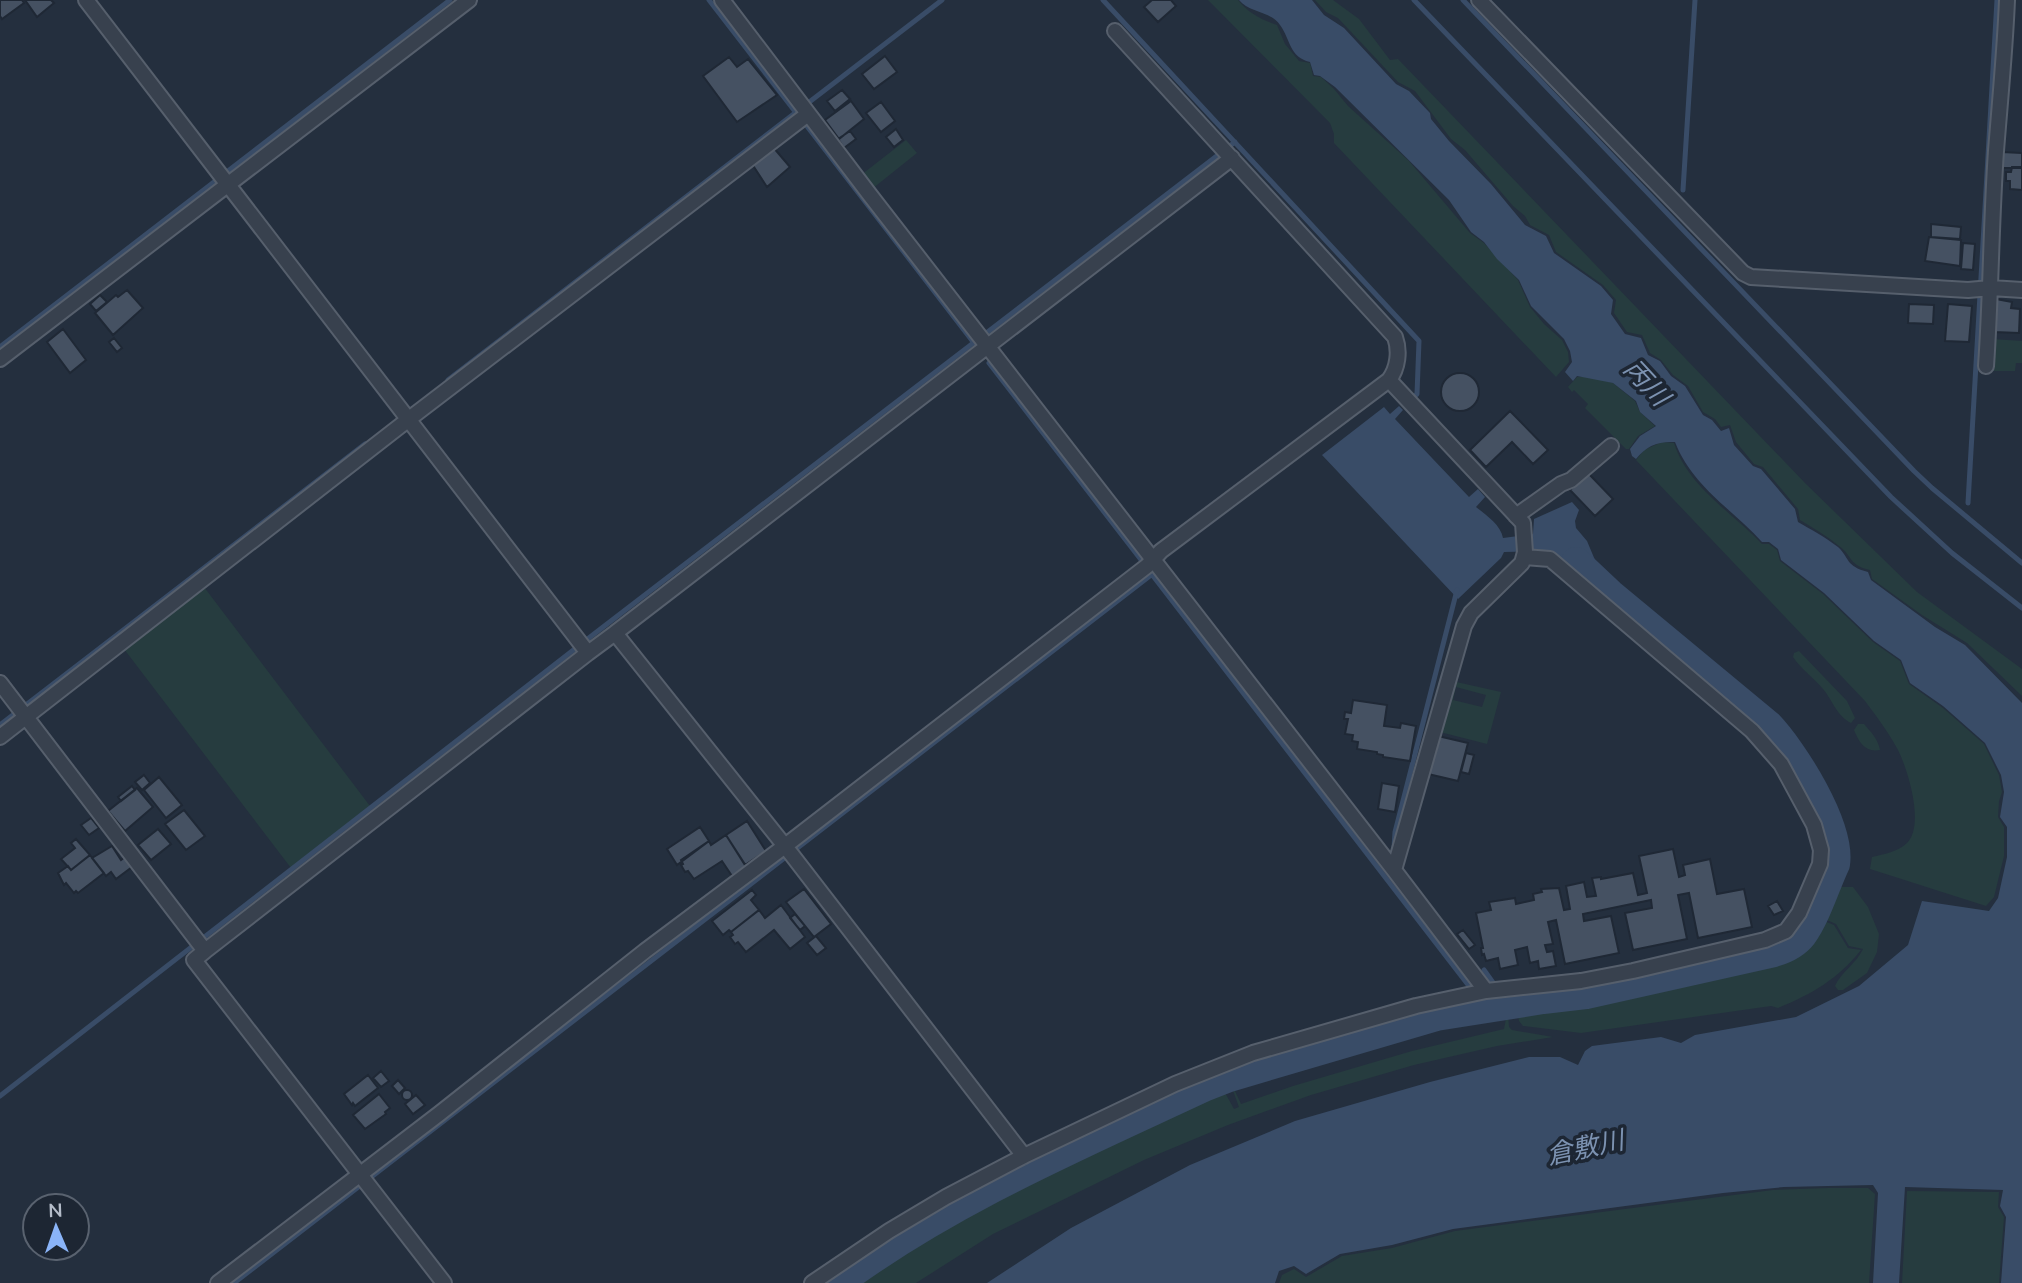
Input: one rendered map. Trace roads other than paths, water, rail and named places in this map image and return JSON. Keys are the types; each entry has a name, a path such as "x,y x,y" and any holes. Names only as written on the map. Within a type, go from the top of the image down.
{"street":[{"path":"86,0 584,648"},
{"path":"0,359 469,0"},
{"path":"722,0 803,113 1486,991"},
{"path":"1479,0 1743,272 1751,277 2022,290"},
{"path":"1986,366 1984,289 2000,119 2007,0"},
{"path":"218,1283 364,1178 645,951 789,851 1258,477 1390,380 1396,370 1395,337 1115,31"},
{"path":"0,737 22,712 803,113"},
{"path":"444,1283 194,960 200,945 584,648 615,632 983,341 1227,153"},
{"path":"1390,380 1523,523 1525,534 1522,563 1471,613 1464,626 1394,870"},
{"path":"1516,516 1561,484 1571,480 1611,446"},
{"path":"811,1283 923,1210 1024,1156 1175,1084 1253,1053 1416,1006 1486,991 1580,981 1765,940 1786,931 1798,914 1820,864 1821,850 1814,825 1781,764 1762,741 1550,559 1524,555"},
{"path":"615,632 789,851 1024,1156"},
{"path":"0,683 200,945"}],"water":[{"path":"1239,0 1312,0 1324,15 1344,28 1396,84 1409,91 1430,113 1431,119 1449,141 1491,184 1525,225 1546,236 1554,253 1601,286 1613,300 1611,314 1625,334 1641,338 1648,355 1660,361 1671,376 1685,386 1703,415 1712,420 1721,431 1729,428 1734,445 1753,466 1761,469 1795,509 1798,522 1833,543 1852,564 1868,572 1871,580 1935,627 1965,645 2022,703 2022,1283 2001,1283 2006,1217 2000,1206 2003,1190 1905,1187 1899,1283 1873,1283 1878,1193 1873,1185 1784,1187 1723,1193 1453,1229 1392,1245 1340,1254 1306,1274 1294,1266 1279,1271 1275,1283 987,1283 1071,1228 1190,1165 1295,1121 1529,1057 1560,1057 1578,1065 1585,1051 1592,1046 1661,1037 1681,1043 1695,1035 1796,1017 1859,986 1908,945 1922,901 1989,911 1998,898 2007,857 2007,827 2000,817 2004,792 2001,775 1985,743 1943,706 1910,683 1901,660 1874,641 1824,593 1781,560 1778,549 1769,542 1762,542 1714,496 1692,472 1675,442 1653,445 1636,459 1632,456 1630,449 1640,436 1656,426 1640,412 1636,401 1613,383 1577,376 1573,381 1565,372 1572,362 1564,339 1531,306 1519,280 1484,242 1471,232 1449,200 1335,87 1320,76 1314,75 1310,62 1294,52 1276,20"},
{"path":"1399,406 1403,410 1395,419 1469,497 1478,489 1485,497 1476,507 1496,525 1503,538 1533,534 1534,519 1572,502 1579,510 1575,521 1576,528 1587,541 1600,572 1611,583 1601,594 1550,551 1504,552 1458,599 1322,455 1384,407 1390,414"}],"waterway":[{"path":"228,171 450,0"},
{"path":"709,0 797,114"},
{"path":"448,380 942,0"},
{"path":"1103,0 1419,341 1417,394 1409,401"},
{"path":"1414,0 1891,497 1952,553 2022,608"},
{"path":"1463,0 1914,471 2022,563"},
{"path":"1683,190 1695,0"},
{"path":"1968,503 1997,0"},
{"path":"803,121 974,343"},
{"path":"0,1096 594,634 1235,142"},
{"path":"0,347 214,182"},
{"path":"989,363 1142,561"},
{"path":"0,725 365,444"},
{"path":"838,1283 881,1253 970,1200 1064,1152 1229,1077 1436,1016 1586,994 1774,952 1799,938 1812,919 1835,864 1831,830 1802,771 1768,725 1610,594 1576,562"},
{"path":"1150,572 1469,986"},
{"path":"234,1283 1151,575"},
{"path":"1394,848 1395,832 1457,590"},
{"path":"1484,970 1494,984"},
{"path":"1495,998 1496,1006"},
{"path":"1471,1002 1472,1009"}],"water label":[{"name":"丙川","path":"1647,382"},
{"name":"倉敷川","path":"1585,1147"}]}
